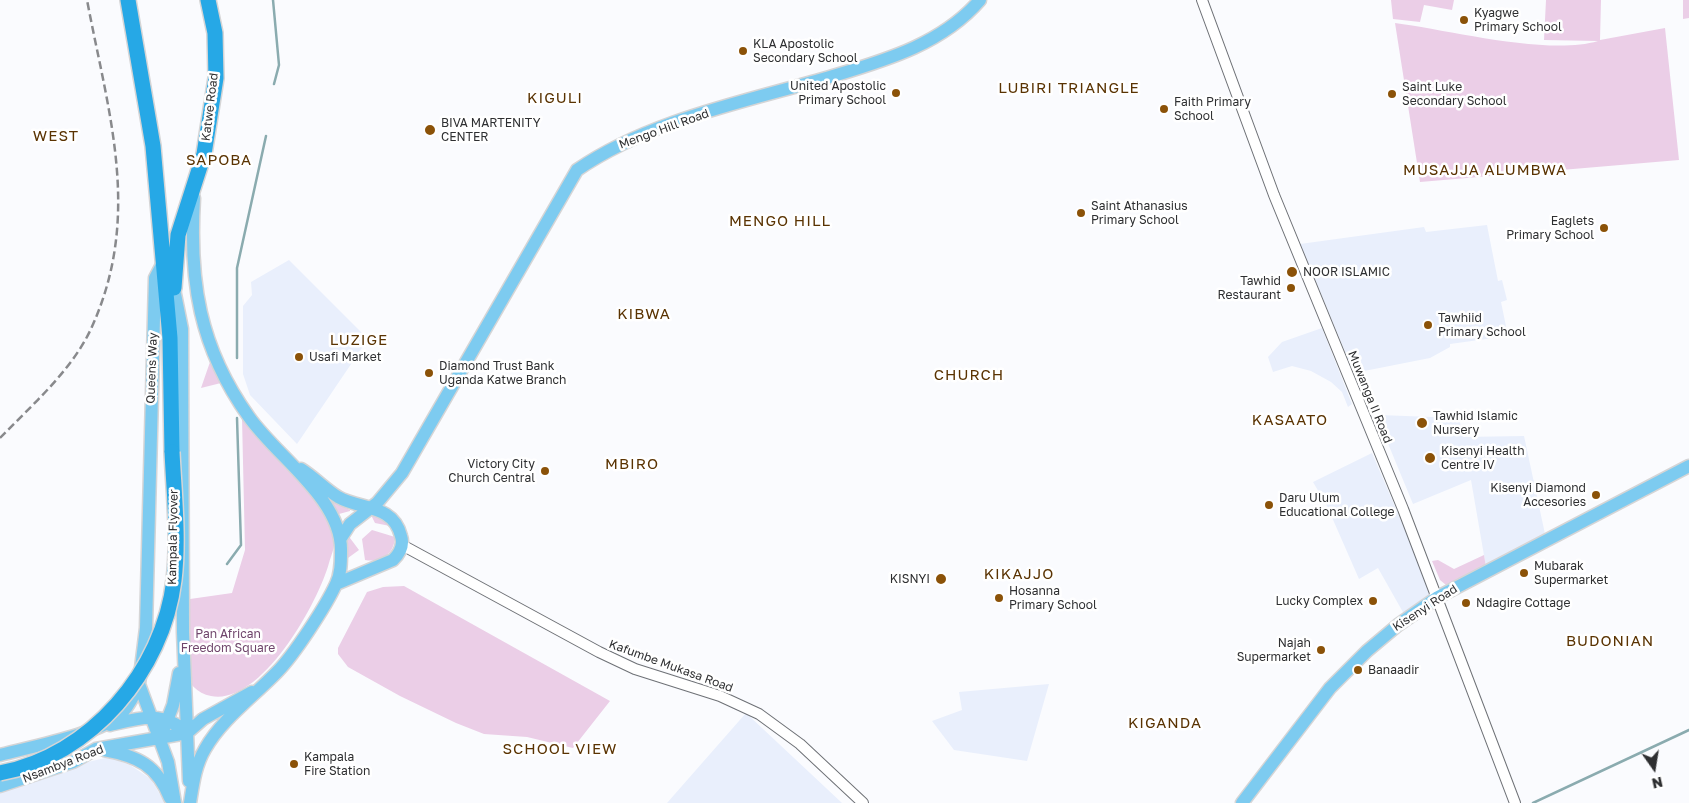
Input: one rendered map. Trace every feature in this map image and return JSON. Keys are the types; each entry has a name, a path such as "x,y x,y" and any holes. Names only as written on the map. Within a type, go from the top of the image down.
{"highway":[{"name":"Queens Way","path":"128,0 153,146 164,261"},
{"name":"Katwe Road","path":"170,338 178,235 204,154 216,78 215,32 208,0"},
{"path":"164,261 170,338"},
{"name":"Kampala Flyover","path":"0,773 30,764 73,743 115,707 133,685 149,660 161,635 174,579 170,338"}],"main road":[{"name":"Mengo Hill Road","path":"341,538 350,524 372,507 391,487 479,342 577,170 608,150 644,134 893,58 925,43 950,26 980,0"},
{"path":"190,803 195,769 205,748 228,719 280,670 336,584 340,568 341,538 338,525 326,504 250,418 235,396 206,334 194,276 192,243 194,184"},
{"name":"Queens Way","path":"164,261 155,278 146,567 146,628 139,684 168,762 173,803"},
{"path":"174,289 182,329 184,650 190,803"},
{"path":"284,458 338,496 372,507 390,516 399,528"},
{"name":"Kisenyi Road","path":"1242,803 1310,712 1345,672 1398,625 1438,597 1689,466"},
{"path":"336,584 393,560 399,554 402,545 399,528 391,507 391,487"},
{"path":"158,737 168,719 184,650"},
{"name":"Nsambya Road","path":"0,755 104,725 120,714 132,699 139,684"},
{"path":"187,733 203,719 233,701 263,687"},
{"path":"91,729 137,719 152,718 168,719 176,722 187,733"},
{"name":"Nsambya Road","path":"0,786 73,762 96,749 187,733"},
{"path":"96,749 132,756 145,764 155,772 163,783 173,803"}],"street":[{"name":"Muwanga II Road","path":"1202,0 1274,195 1438,597 1515,803"},
{"name":"Kafumbe Mukasa Road","path":"402,545 599,652 636,669 720,696 759,714 800,744 863,803"}],"shaded area":[{"path":"1487,225 1498,281 1502,280 1507,300 1501,302 1508,336 1450,344 1450,347 1430,358 1354,373 1300,244 1424,227 1426,232"},
{"name":"Usafi Market","path":"289,260 368,339 297,444 250,395 243,374 243,306 252,295 251,282"},
{"path":"1322,328 1352,404 1348,407 1342,392 1331,382 1311,371 1292,366 1273,372 1268,357 1282,342"},
{"path":"1379,415 1459,418 1463,437 1524,436 1545,534 1486,567 1471,480 1413,504 1382,429 1385,429"},
{"path":"1372,453 1432,593 1404,614 1378,568 1359,579 1327,506 1313,482"},
{"path":"1049,684 1027,761 954,750 932,721 962,710 959,692"},
{"path":"746,713 842,803 667,803"},
{"path":"109,757 130,765 151,779 165,803 0,803 0,783"}],"green space":[{"path":"1391,0 1454,0 1452,10 1424,5 1420,22 1393,19"},
{"path":"1546,0 1601,0 1600,40 1665,28 1679,160 1420,182 1395,23 1526,44 1577,45 1598,41 1544,40"},
{"path":"1683,0 1689,0 1689,18 1683,19"},
{"path":"210,362 221,383 201,388"},
{"name":"Pan African Freedom Square","path":"242,418 274,456 313,497 326,517 331,529 334,546 323,581 313,602 285,648 267,669 249,685 230,695 211,696 201,693 193,687 182,669 177,645 176,601 232,593 245,550"},
{"path":"317,485 342,506 350,511 339,514"},
{"path":"370,513 389,523 390,526 375,523"},
{"path":"372,530 395,537 390,553 382,559 371,561 365,560 362,539"},
{"path":"347,538 350,538 359,550 348,558"},
{"path":"1484,555 1486,567 1446,585 1440,580 1432,561 1438,560 1454,569"},
{"path":"404,586 610,701 573,748 527,737 484,734 456,723 400,696 348,667 338,654 338,648 367,592 383,587"}],"waterway":[{"path":"273,0 279,65 274,84"},
{"path":"237,358 237,268 266,136"},
{"path":"227,564 241,545 237,418"},
{"path":"1533,803 1689,730"}],"railway":[{"path":"0,438 50,388 82,346 90,331 106,289 115,248 118,207 117,167 112,126 87,0"}],"place":[{"name":"Kyagwe Primary School","path":"1464,20"},
{"name":"KLA Apostolic Secondary School","path":"743,51"},
{"name":"United Apostolic Primary School","path":"896,93"},
{"name":"Saint Luke Secondary School","path":"1392,94"},
{"name":"Faith Primary School","path":"1164,109"},
{"name":"BIVA MARTENITY CENTER","path":"430,130"},
{"name":"Saint Athanasius Primary School","path":"1081,213"},
{"name":"Eaglets Primary School","path":"1604,228"},
{"name":"NOOR ISLAMIC","path":"1292,272"},
{"name":"Tawhid Restaurant","path":"1291,288"},
{"name":"Tawhiid Primary School","path":"1428,325"},
{"name":"Usafi Market","path":"299,357"},
{"name":"Diamond Trust Bank Uganda Katwe Branch","path":"429,373"},
{"name":"Tawhid Islamic Nursery","path":"1422,423"},
{"name":"Kisenyi Health Centre IV","path":"1430,458"},
{"name":"Victory City Church Central","path":"545,471"},
{"name":"Kisenyi Diamond Accesories","path":"1596,495"},
{"name":"Daru Ulum Educational College","path":"1269,505"},
{"name":"Mubarak Supermarket","path":"1524,573"},
{"name":"KISNYI","path":"941,579"},
{"name":"Hosanna Primary School","path":"999,598"},
{"name":"Lucky Complex","path":"1373,601"},
{"name":"Ndagire Cottage","path":"1466,603"},
{"name":"Najah Supermarket","path":"1321,650"},
{"name":"Banaadir","path":"1358,670"},
{"name":"Kampala Fire Station","path":"294,764"}],"district":[{"name":"LUBIRI TRIANGLE","path":"1069,88"},
{"name":"KIGULI","path":"555,98"},
{"name":"WEST","path":"56,136"},
{"name":"SAPOBA","path":"219,160"},
{"name":"MUSAJJA ALUMBWA","path":"1485,170"},
{"name":"MENGO HILL","path":"780,221"},
{"name":"KIBWA","path":"644,314"},
{"name":"LUZIGE","path":"359,340"},
{"name":"CHURCH","path":"969,375"},
{"name":"KASAATO","path":"1290,420"},
{"name":"MBIRO","path":"632,464"},
{"name":"KIKAJJO","path":"1019,574"},
{"name":"BUDONIAN","path":"1610,641"},
{"name":"KIGANDA","path":"1165,723"},
{"name":"SCHOOL VIEW","path":"560,749"}]}
